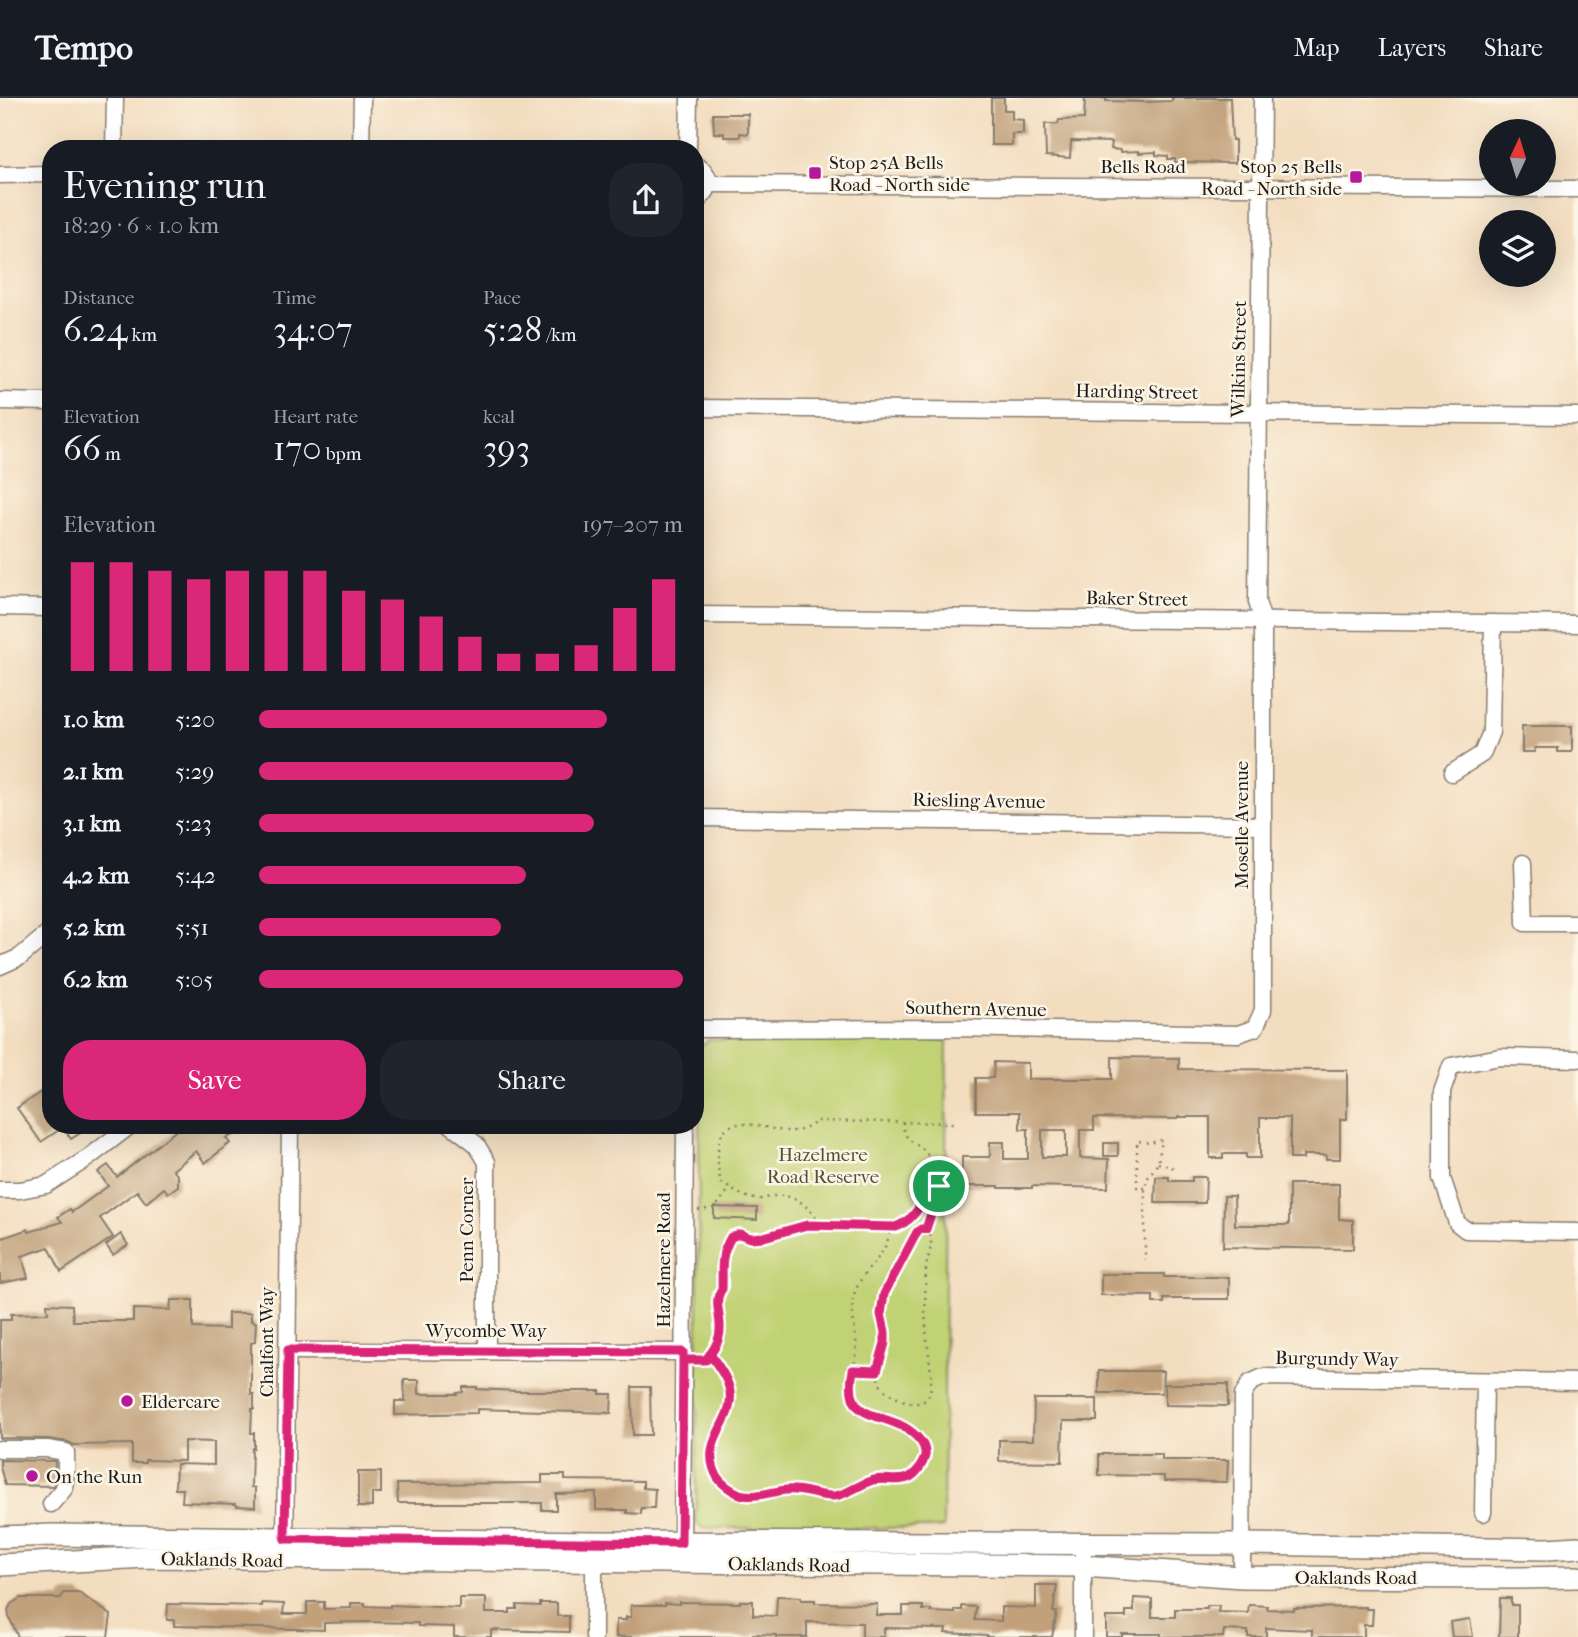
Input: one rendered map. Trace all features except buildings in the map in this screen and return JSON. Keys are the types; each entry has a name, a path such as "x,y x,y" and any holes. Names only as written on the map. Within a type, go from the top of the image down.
{"main road":[{"name":"Oaklands Road","path":"0,1537 52,1535 285,1549 1083,1556 1242,1544 1578,1547"},
{"path":"1435,1578 1444,1560 1437,1547"},
{"path":"1464,1578 1459,1566 1468,1547"},
{"name":"Oaklands Road","path":"0,1565 285,1549"},
{"name":"Oaklands Road","path":"1083,1556 1242,1577 1578,1577"}],"street":[{"path":"114,140 115,98"},
{"path":"361,140 362,98"},
{"path":"688,140 689,98"},
{"name":"Wilkins Street","path":"1262,98 1257,602 1263,621"},
{"path":"704,171 708,184 704,195"},
{"path":"0,174 42,174"},
{"name":"Bells Road","path":"708,184 1578,189"},
{"path":"0,401 42,402"},
{"name":"Harding Street","path":"704,408 1578,416"},
{"path":"0,607 42,608"},
{"name":"Baker Street","path":"704,615 1578,624"},
{"name":"Moselle Avenue","path":"1255,1028 1263,1010 1263,621"},
{"path":"1452,773 1482,754 1491,732 1493,623"},
{"name":"Riesling Avenue","path":"704,818 1262,825"},
{"path":"1523,863 1525,923 1578,923"},
{"path":"0,966 20,957 42,939"},
{"name":"Southern Avenue","path":"704,1029 956,1028 1238,1034 1255,1028"},
{"path":"1578,1059 1500,1057 1451,1066 1442,1092 1442,1178 1457,1223 1466,1230 1578,1231"},
{"path":"0,1190 20,1190 46,1185 119,1134"},
{"name":"Chalfont Way","path":"285,1549 290,1134"},
{"name":"Penn Corner","path":"463,1134 476,1144 487,1162 487,1351"},
{"name":"Hazelmere Road","path":"682,1553 685,1134"},
{"name":"Wycombe Way","path":"288,1350 683,1356"},
{"name":"Burgundy Way","path":"1242,1577 1243,1395 1250,1383 1263,1377 1578,1382"},
{"path":"1483,1513 1485,1381"},
{"path":"0,1448 66,1452 64,1489 51,1504"},
{"path":"594,1552 594,1637"},
{"path":"1083,1556 1083,1637"}],"path":[{"path":"820,1224 802,1201 788,1196 757,1199 722,1183 719,1176 719,1143 724,1131 736,1124 750,1123 793,1132 809,1128 817,1121 956,1123"},
{"path":"683,1356 706,1360 715,1347 720,1332 718,1294 722,1289 722,1258 731,1237 740,1234 750,1238 764,1237 820,1224 890,1228 903,1224 924,1201 928,1185 928,1152 909,1140 903,1130 903,1122"},
{"path":"1145,1188 1137,1186 1137,1141 1150,1143 1163,1140 1158,1163 1147,1179 1145,1188 1145,1260"},
{"path":"1158,1163 1178,1169"},
{"path":"926,1229 939,1186 939,1174 928,1167"},
{"path":"684,1209 715,1208 730,1188"},
{"path":"710,1354 728,1382 731,1395 728,1410 711,1452 712,1465 720,1481 743,1495 796,1489 831,1496 840,1495 871,1481 901,1480 913,1476 926,1453 922,1442 898,1422 864,1411 852,1398 851,1387 857,1352 851,1306 855,1289 863,1275 883,1252 889,1240 890,1228"},
{"path":"926,1229 931,1233 932,1239 926,1266 925,1308 931,1380 928,1397 919,1404 886,1392 880,1384 877,1371 885,1343 881,1314 884,1294 917,1232 926,1229"},
{"path":"853,1370 877,1371"}],"green space":[{"name":"Hazelmere Road Reserve","path":"709,1040 947,1040 943,1528 702,1528 696,1523 699,1134 704,1134 704,1044"}],"place":[{"name":"Stop 25A Bells Road - North side","path":"815,173"},
{"name":"Stop 25 Bells Road - North side","path":"1356,177"},
{"name":"Eldercare","path":"127,1401"},
{"name":"On the Run","path":"32,1476"}],"route":[{"path":"939,1186 926,1229 917,1232 884,1294 881,1314 885,1343 877,1371 853,1370 851,1387 855,1404 864,1411 898,1422 922,1442 926,1453 913,1476 901,1480 871,1481 840,1495 831,1496 796,1489 743,1495 730,1488 720,1481 712,1465 711,1452 728,1410 731,1395 728,1382 721,1370 710,1354 706,1360 683,1360 681,1543 285,1539 288,1350 683,1352 683,1360 701,1361 706,1360 715,1347 720,1332 718,1294 722,1289 722,1258 731,1237 740,1234 750,1238 764,1237 807,1225 896,1227 903,1224 924,1201 928,1185 928,1167 939,1174 939,1186"}]}
